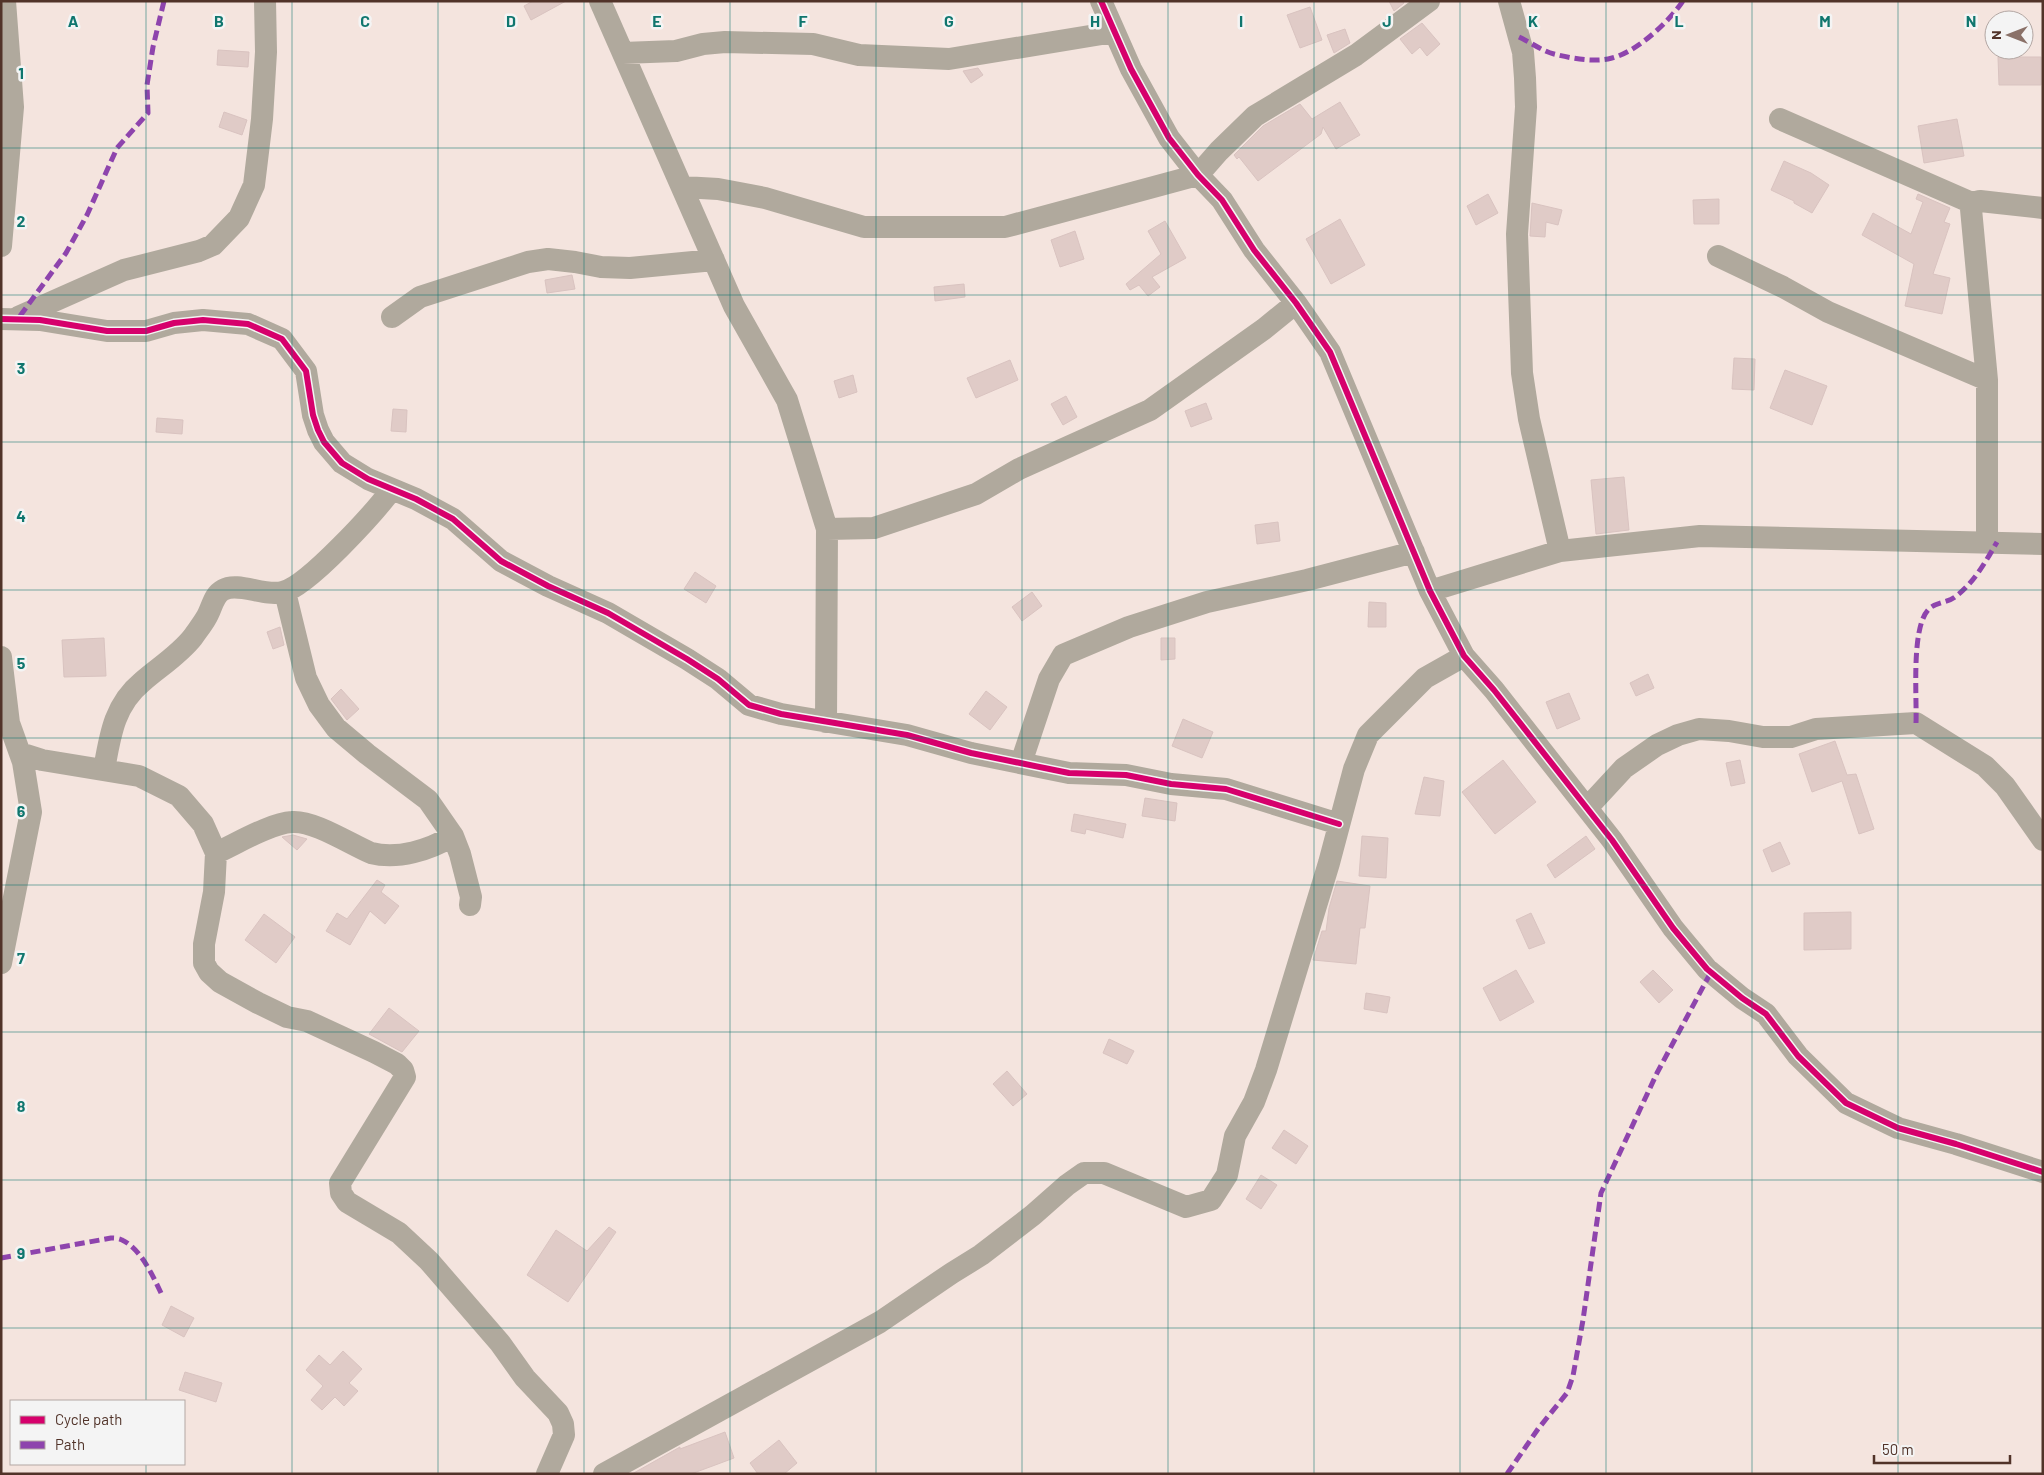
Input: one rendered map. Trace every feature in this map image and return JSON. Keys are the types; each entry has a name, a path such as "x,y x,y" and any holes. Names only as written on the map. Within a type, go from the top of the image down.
{"street":[{"path":"1,246 13,107 5,1"},
{"path":"6,319 124,270 199,251 214,245 239,218 254,185 262,119 266,52 265,1"},
{"path":"600,1 734,306 787,400 827,529 826,722"},
{"path":"683,188 718,189 765,198 864,227 1005,227 1198,175 1219,151 1256,116 1356,55 1429,1"},
{"path":"1509,1 1523,52 1525,78 1526,107 1517,234 1522,373 1529,419 1560,551"},
{"path":"1106,4 1114,32 1131,69 1169,138 1198,175 1222,200 1254,250 1296,303 1330,352 1430,591 1464,656 1494,690 1612,840 1674,928 1707,969 1742,998 1766,1014 1798,1056 1846,1103 1898,1128 1956,1144 2043,1172"},
{"path":"623,53 676,51 703,44 724,42 813,44 859,55 949,59 1114,32"},
{"path":"1780,119 1972,203 1991,201 2043,208"},
{"path":"1972,203 1971,216 1987,380 1987,542"},
{"path":"1718,256 1783,287 1828,312 1987,380"},
{"path":"392,317 420,297 528,262 548,260 601,267 630,268 714,260"},
{"path":"827,529 874,528 976,494 1019,469 1150,410 1264,329 1296,303"},
{"path":"6,319 40,320 108,331 146,331 174,323 203,320 248,324 282,339 306,371 313,415 318,430 324,442 342,463 368,479 453,519 501,561 548,586 608,613 688,659 718,679 749,705 781,714 907,735 972,753 1069,773 1126,775 1171,784 1226,789 1339,824"},
{"path":"104,770 117,713 141,682 165,664 191,639 206,618 214,600 221,591 228,588 272,594 284,592 310,574 352,535 392,489"},
{"path":"1430,591 1560,551 1700,536 2043,544"},
{"path":"1021,763 1050,678 1063,655 1129,627 1207,602 1307,580 1414,552"},
{"path":"284,592 306,678 319,705 342,733 428,800 453,836 460,854 471,897 470,905"},
{"path":"604,1474 880,1322 981,1255 1033,1215 1067,1185 1084,1174 1104,1173 1186,1207 1212,1200 1226,1175 1235,1136 1254,1102 1266,1070 1329,863 1354,768 1368,735 1425,678 1464,656"},
{"path":"1,657 15,758 31,812 1,963"},
{"path":"1587,808 1624,768 1650,749 1678,735 1699,729 1729,731 1763,737 1792,737 1816,729 1916,723 1985,766 2005,786 2043,840"},
{"path":"15,758 42,760 139,776 180,796 203,824 216,853 214,892 204,944 204,963 209,972 220,982 258,1003 287,1017 307,1020 374,1052 397,1064 403,1070 405,1077 401,1085 340,1183 341,1193 347,1202 399,1233 429,1261 500,1343 526,1378 558,1413 563,1424 564,1435 547,1474"},
{"path":"216,853 276,826 293,821 312,826 379,856 397,856 430,847 453,836"}],"building":[{"path":"533,1 566,1 531,20 524,6"},
{"path":"1389,1 1403,1 1404,3 1394,11"},
{"path":"1310,7 1322,40 1300,48 1287,15"},
{"path":"1422,23 1440,44 1427,56 1420,47 1412,54 1400,39"},
{"path":"1345,29 1350,43 1334,53 1327,35"},
{"path":"218,50 249,52 248,67 217,65"},
{"path":"2034,57 2041,57 2041,85 1999,85 1998,60 2034,60"},
{"path":"978,68 983,75 971,83 963,71"},
{"path":"1340,102 1360,135 1336,149 1323,127 1321,134 1258,181 1239,157 1237,159 1234,155 1263,126 1300,104 1312,119"},
{"path":"224,112 247,120 242,135 219,127"},
{"path":"1957,119 1964,156 1924,163 1918,126"},
{"path":"1784,161 1811,173 1829,185 1812,213 1794,203 1794,201 1771,190"},
{"path":"1488,194 1498,213 1476,225 1467,206"},
{"path":"1918,194 1950,208 1944,222 1950,224 1933,274 1950,278 1942,314 1905,306 1914,264 1862,235 1873,213 1911,234 1923,202 1916,199"},
{"path":"1719,199 1719,224 1694,224 1693,200"},
{"path":"1532,203 1562,210 1558,225 1546,222 1545,237 1530,236"},
{"path":"1340,219 1365,265 1331,284 1306,239"},
{"path":"1165,221 1186,258 1152,277 1160,287 1148,296 1139,285 1130,290 1126,284 1161,254 1148,231"},
{"path":"1075,231 1084,259 1060,267 1051,240"},
{"path":"572,275 575,289 547,293 545,280"},
{"path":"964,284 965,297 935,301 934,287"},
{"path":"1734,358 1755,359 1754,390 1732,389"},
{"path":"1010,360 1018,380 976,398 967,378"},
{"path":"1785,370 1827,386 1812,425 1770,408"},
{"path":"853,375 857,392 839,398 834,381"},
{"path":"1066,396 1077,417 1063,425 1051,404"},
{"path":"1206,403 1212,419 1191,427 1185,411"},
{"path":"393,409 407,410 406,432 391,431"},
{"path":"157,418 183,420 182,434 156,432"},
{"path":"1624,477 1629,530 1596,534 1591,480"},
{"path":"1278,522 1280,541 1257,544 1255,525"},
{"path":"695,572 716,586 706,603 684,589"},
{"path":"1032,592 1042,606 1022,621 1012,607"},
{"path":"1369,602 1386,603 1386,627 1368,627"},
{"path":"280,627 284,645 273,649 267,632"},
{"path":"104,638 106,676 64,677 62,640"},
{"path":"1161,638 1175,638 1175,659 1161,660"},
{"path":"1648,674 1654,688 1636,696 1630,683"},
{"path":"341,689 359,709 347,720 331,699"},
{"path":"986,691 1007,707 990,730 969,714"},
{"path":"1569,693 1580,719 1557,729 1546,702"},
{"path":"1183,719 1213,732 1202,758 1172,746"},
{"path":"1835,741 1847,775 1856,774 1874,829 1859,834 1842,781 1812,792 1799,754"},
{"path":"1503,760 1536,802 1495,834 1462,792"},
{"path":"1740,760 1745,783 1731,786 1726,763"},
{"path":"1424,777 1444,781 1440,816 1415,814"},
{"path":"1145,798 1177,803 1175,821 1142,816"},
{"path":"1074,814 1126,824 1123,838 1086,829 1085,834 1071,831"},
{"path":"293,835 307,839 297,850 282,837"},
{"path":"1362,836 1388,838 1386,878 1359,876"},
{"path":"1586,836 1595,849 1555,878 1547,865"},
{"path":"1780,842 1790,864 1772,872 1763,850"},
{"path":"377,880 385,885 381,892 399,906 385,924 370,911 350,945 326,931 337,913 347,919"},
{"path":"1337,881 1370,886 1365,928 1360,928 1356,964 1313,960 1322,931 1326,931 1329,908"},
{"path":"1851,912 1851,949 1804,950 1804,913"},
{"path":"1531,913 1545,943 1529,949 1516,920"},
{"path":"264,914 295,937 276,963 245,940"},
{"path":"1516,970 1534,1002 1500,1021 1483,988"},
{"path":"1653,970 1673,990 1659,1003 1640,982"},
{"path":"1366,993 1390,997 1387,1013 1364,1009"},
{"path":"389,1008 419,1031 402,1052 369,1034"},
{"path":"1109,1039 1134,1051 1127,1064 1103,1053"},
{"path":"1007,1071 1027,1094 1013,1106 993,1084"},
{"path":"1284,1130 1308,1146 1296,1164 1272,1148"},
{"path":"1261,1175 1277,1185 1261,1209 1246,1199"},
{"path":"609,1227 616,1232 568,1302 527,1275 556,1230 587,1251"},
{"path":"171,1306 194,1318 184,1337 162,1325"},
{"path":"343,1351 362,1369 349,1383 358,1391 344,1406 335,1397 322,1410 311,1400 323,1386 306,1370 319,1355 330,1365"},
{"path":"185,1372 222,1383 216,1402 179,1390"},
{"path":"725,1432 734,1458 691,1474 632,1474 680,1447 680,1449"},
{"path":"779,1440 797,1463 784,1474 758,1474 750,1463"}],"marked path":[{"path":"20,316 66,253 87,215 117,148 148,113 147,85 153,47 164,1"},
{"path":"1519,37 1554,54 1588,60 1608,59 1629,51 1640,44 1660,28 1683,1"},
{"path":"1916,723 1917,647 1923,619 1931,607 1952,599 1968,585 1997,542"},
{"path":"1507,1474 1538,1429 1567,1393 1573,1376 1583,1320 1601,1193 1657,1073 1711,972"},
{"path":"1,1258 118,1238 136,1250 151,1273 163,1297"}],"cycle path":[{"path":"1101,1 1131,69 1169,138 1198,175 1222,200 1254,250 1296,303 1330,352 1430,591 1464,656 1494,690 1612,840 1673,928 1707,969 1742,998 1766,1014 1798,1056 1846,1103 1898,1128 1956,1144 2043,1172"},
{"path":"1,319 40,320 107,331 146,331 174,323 203,320 248,324 282,339 306,371 313,415 318,430 324,442 342,463 368,479 416,499 453,519 501,561 548,586 608,613 718,679 749,705 781,714 907,735 971,753 1069,773 1126,775 1171,784 1226,789 1339,824"}]}
